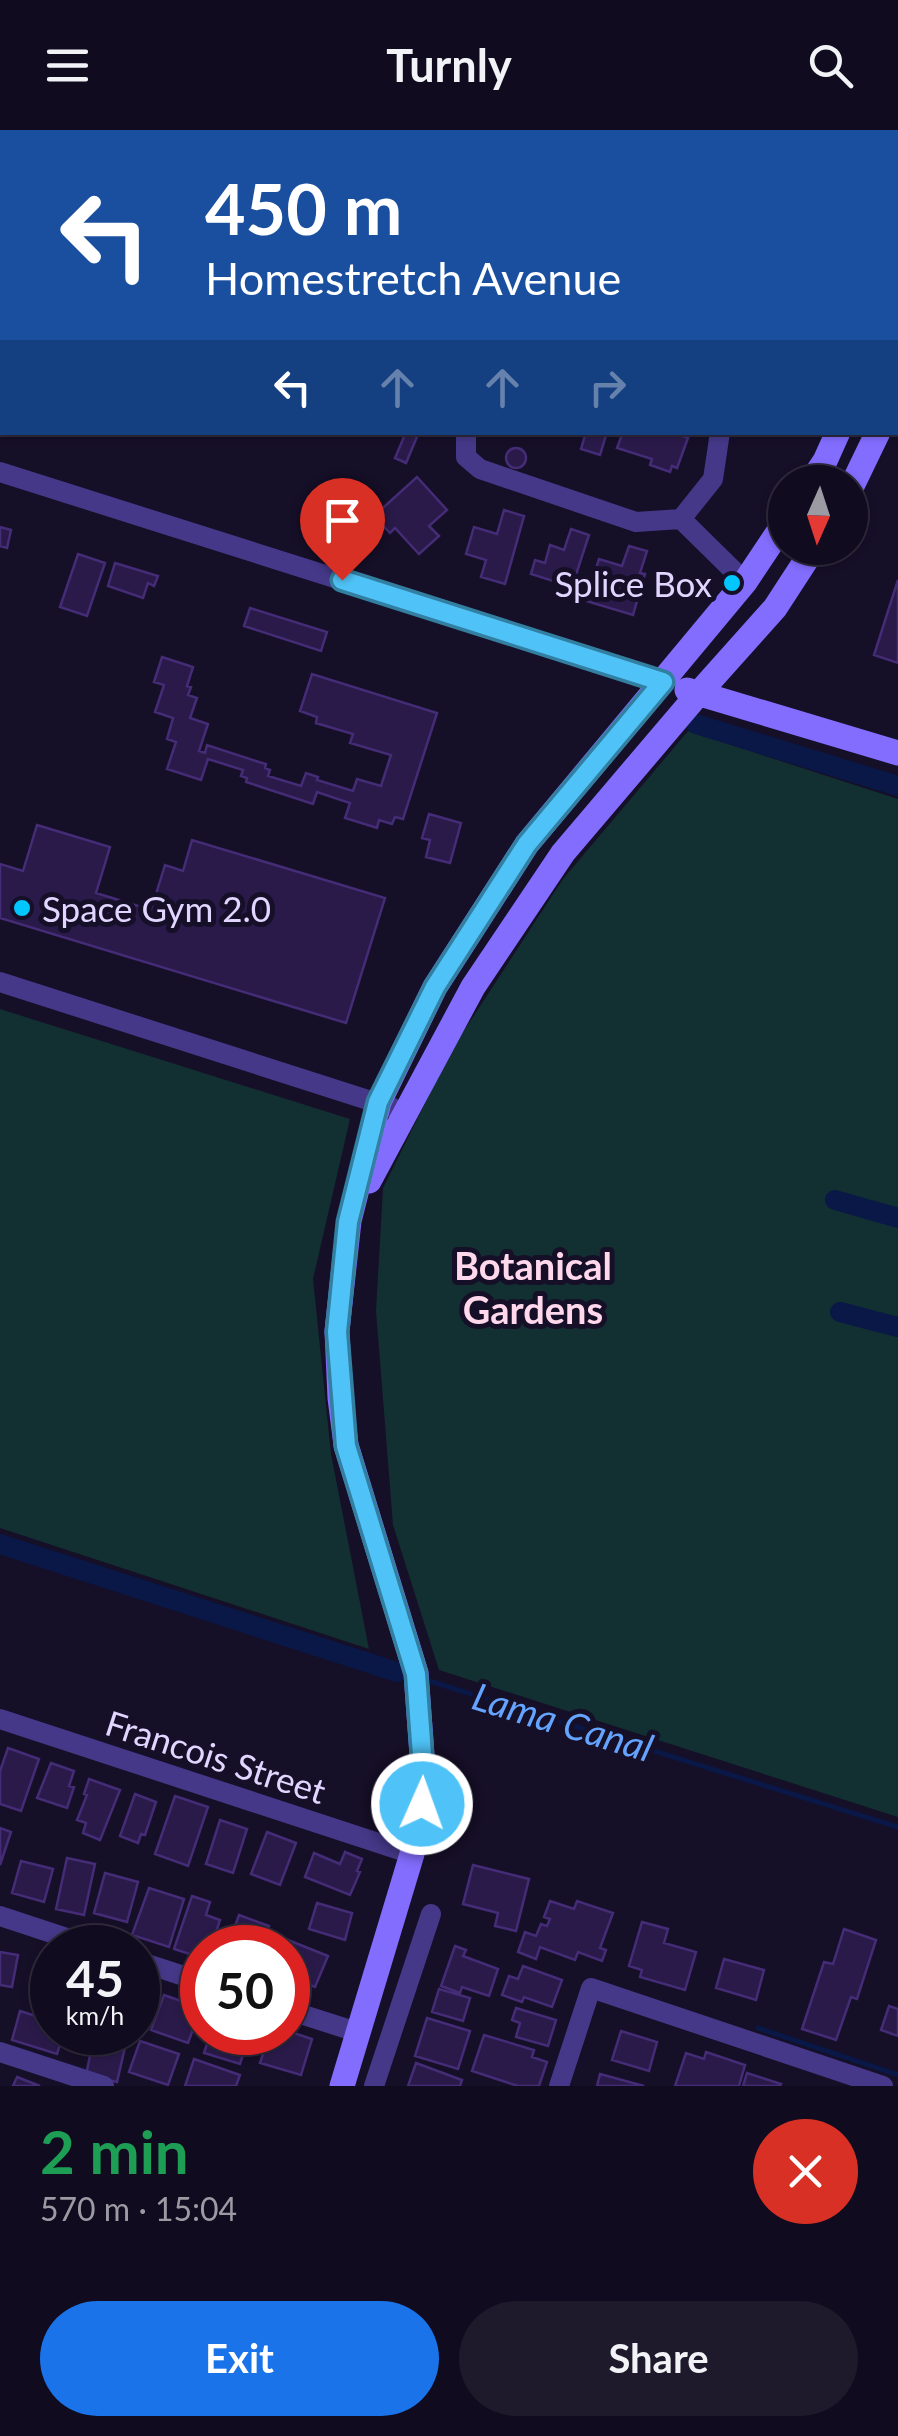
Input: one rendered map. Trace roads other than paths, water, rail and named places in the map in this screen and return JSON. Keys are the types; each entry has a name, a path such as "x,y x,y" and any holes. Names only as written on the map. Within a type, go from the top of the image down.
{"main road":[{"path":"822,465 837,435"},
{"path":"862,465 877,435"},
{"path":"342,2086 412,1854 424,1792 418,1682 346,1446 337,1332 348,1222 378,1102 435,987 527,844 745,582 768,548"},
{"path":"348,1222 473,988 562,853 776,608 803,565"},
{"path":"663,682 898,752"}],"street":[{"path":"466,435 466,457 480,468 636,522 681,519 713,479 720,435"},
{"path":"0,472 663,682"},
{"path":"681,519 745,582"},
{"path":"0,982 405,1112"},
{"name":"Francois Street","path":"0,1719 412,1854"},
{"path":"374,2086 431,1914"},
{"path":"0,1916 30,1926"},
{"path":"559,2086 591,1988 883,2086"},
{"path":"310,2017 360,2033"},
{"path":"0,2052 104,2086"}],"waterway":[{"path":"696,724 898,786"},
{"path":"835,1200 898,1218"},
{"path":"840,1312 898,1327"},
{"name":"Lama Canal","path":"0,1544 397,1672"},
{"name":"Lama Canal","path":"423,1679 898,1827"},
{"path":"758,2028 898,2075"}],"place":[{"name":"Splice Box","path":"732,583"},
{"name":"Space Gym 2.0","path":"22,908"}],"district":[{"name":"Botanical Gardens","path":"533,1287"}]}
